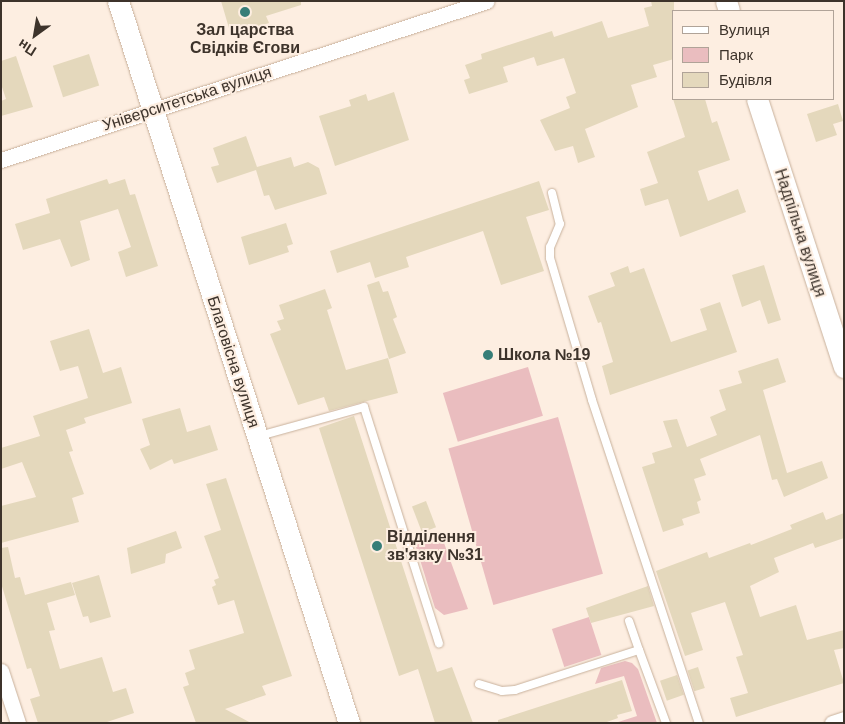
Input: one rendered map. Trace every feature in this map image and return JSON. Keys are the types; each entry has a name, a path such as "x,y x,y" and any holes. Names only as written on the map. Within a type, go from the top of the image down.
{"main road":[{"name":"Благовісна вулиця","path":"118,1 155,109 349,723"},
{"name":"Надпільна вулиця","path":"757,100 844,367"}],"street":[{"name":"Університетська вулиця","path":"1,160 487,1"},
{"path":"1,670 18,723"},
{"path":"832,723 844,719"}],"lane":[{"path":"552,193 560,224 550,247 550,258 594,410 699,723"},
{"path":"258,437 364,407 439,643"},
{"path":"629,621 666,723"},
{"path":"479,684 502,691 515,690 639,650"}],"green space":[{"path":"528,367 543,416 458,442 443,393"},
{"path":"558,417 603,574 493,605 448,448"},
{"path":"440,532 468,609 444,615 435,608 416,547 420,540"},
{"path":"589,617 601,655 564,667 552,629"},
{"path":"625,661 632,663 638,669 657,723 615,723 637,716 624,676 595,684 601,668"}],"building":[{"name":"Зал царства Свідків Єгови","path":"221,1 301,1 301,5 266,16 269,23 231,35"},
{"path":"651,1 674,1 674,10 672,10 672,60 653,65 657,77 631,85 638,107 585,129 595,157 578,163 573,146 555,151 540,120 570,108 566,97 576,93 564,58 537,66 534,57 503,67 508,82 469,94 464,80 470,78 465,65 482,59 481,54 552,31 554,37 602,21 608,38 649,26 644,8 652,6"},
{"path":"89,54 99,85 63,97 53,66"},
{"path":"16,56 33,107 1,116 1,101 6,99 1,84 1,61"},
{"path":"394,92 409,140 335,166 319,116 351,106 349,100 366,94 368,101"},
{"path":"673,100 705,100 712,123 717,121 730,160 698,171 708,201 738,189 746,212 680,237 668,199 645,206 640,189 658,183 647,152 685,137"},
{"path":"838,104 843,121 833,124 837,135 816,142 807,114"},
{"path":"246,136 257,167 291,157 294,167 308,162 319,168 327,194 275,210 269,195 264,196 256,170 217,183 211,167 219,165 213,148"},
{"path":"107,179 109,184 125,179 130,195 135,194 158,266 126,277 118,252 131,247 118,209 80,221 90,260 71,267 60,239 23,250 15,224 50,213 46,199"},
{"path":"539,181 549,210 526,217 544,271 501,285 483,231 406,257 409,267 375,278 370,262 337,273 330,251"},
{"path":"286,223 293,244 287,246 289,252 249,265 241,237"},
{"path":"764,265 781,320 768,324 760,300 742,307 732,275"},
{"path":"628,266 630,273 644,268 671,342 707,330 700,309 720,302 737,352 610,395 602,366 613,362 601,322 598,323 588,296 615,286 610,273"},
{"path":"379,281 383,292 388,291 397,317 393,319 406,353 389,359 367,285"},
{"path":"325,289 332,308 327,310 346,370 388,358 398,393 329,411 324,397 298,405 270,334 281,330 277,321 284,319 279,305"},
{"path":"89,329 103,373 121,367 132,403 84,418 86,423 66,430 73,451 69,452 84,494 72,498 79,522 1,543 1,506 36,497 22,462 1,469 1,448 40,436 33,416 88,398 78,366 60,371 50,341"},
{"path":"778,358 786,382 763,390 787,473 822,461 828,478 784,497 777,479 772,480 760,435 700,459 706,475 694,479 701,500 697,502 700,513 682,519 684,525 663,532 642,467 655,463 652,453 672,447 663,421 677,419 687,447 717,435 710,417 726,410 719,390 742,383 738,371"},
{"path":"180,408 187,432 210,425 218,450 174,464 172,459 150,470 140,449 150,445 142,419"},
{"name":"Відділення зв'язку №31","path":"354,416 437,672 452,667 473,723 435,723 418,669 399,676 319,428"},
{"path":"226,478 292,676 262,686 266,695 225,709 251,723 196,723 183,687 189,685 185,673 195,669 189,650 244,633 234,600 218,605 212,587 216,585 214,580 219,578 204,536 221,530 206,484"},
{"path":"426,501 436,527 422,533 412,506"},
{"path":"823,512 826,520 844,513 844,538 815,548 813,543 774,558 779,572 750,586 760,617 796,605 807,640 844,630 844,648 834,650 844,683 736,717 730,698 748,693 736,657 743,655 725,602 691,613 703,650 685,656 656,571 707,552 709,558 750,543 751,545 792,529 790,525"},
{"path":"176,531 182,548 166,554 165,563 131,574 127,548"},
{"path":"8,547 15,578 20,577 25,595 71,582 75,595 47,603 55,630 49,631 60,669 102,657 113,692 126,688 134,713 104,723 38,723 30,699 40,696 31,668 27,669 1,583 1,548"},
{"path":"99,575 111,617 90,623 88,616 83,617 72,583"},
{"path":"648,586 654,606 591,623 586,608"},
{"path":"698,667 705,688 694,691 688,670"},
{"path":"677,675 684,695 667,701 660,681"},
{"path":"622,680 632,711 617,715 618,718 604,723 498,723 498,720"}],"place":[{"name":"Зал царства Свідків Єгови","path":"245,12"},
{"name":"Школа №19","path":"488,355"},
{"name":"Відділення зв'язку №31","path":"377,546"}]}
